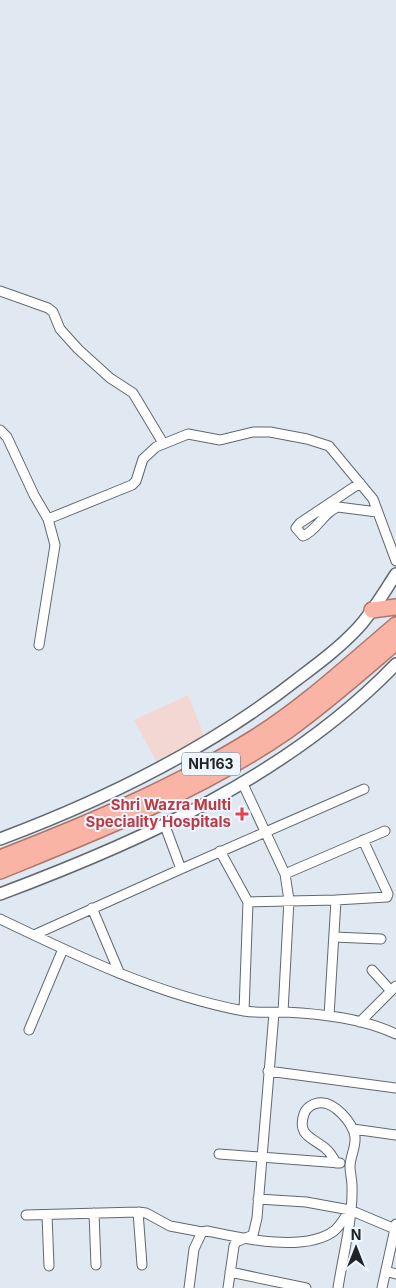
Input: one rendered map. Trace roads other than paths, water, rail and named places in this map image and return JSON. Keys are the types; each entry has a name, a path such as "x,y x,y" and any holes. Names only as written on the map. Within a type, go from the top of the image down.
{"highway":[{"path":"372,610 396,607"},
{"name":"NH163","path":"0,858 156,792 206,766 255,737 296,709 396,625"},
{"name":"NH163","path":"0,871 154,804 234,764 287,730 396,642"}],"street":[{"path":"0,291 48,308 53,312 60,329 78,349 110,378 133,393 162,444"},
{"path":"0,430 7,437 34,495 48,519 55,545 39,645"},
{"path":"48,519 132,485 136,481 143,459 162,444 188,434 220,440 261,432 307,438 329,446 373,499 396,560"},
{"path":"360,483 300,523 296,528 298,533 303,536 310,533 332,509 338,507 377,512"},
{"path":"0,839 61,816 116,791 189,752 268,702 333,651 357,629 396,574"},
{"path":"0,894 69,868 165,826 242,782 334,720 395,667"},
{"path":"242,782 285,874 289,900 283,1012"},
{"path":"36,934 220,851 266,833 364,789"},
{"path":"165,826 181,869"},
{"path":"285,874 385,831"},
{"path":"248,902 387,897 388,894 363,840"},
{"path":"220,851 248,902 244,1011"},
{"path":"329,1016 336,900"},
{"path":"92,908 119,972"},
{"path":"0,919 36,934 63,949 173,992 244,1011 329,1016 395,1032"},
{"path":"334,937 381,939"},
{"path":"29,1030 63,949"},
{"path":"360,1022 393,989 372,970"},
{"path":"228,1288 234,1246 236,1242 248,1239 253,1235 258,1199 274,1013"},
{"path":"268,1071 396,1088"},
{"path":"336,1163 324,1147 306,1136 302,1129 304,1112 318,1103 327,1104 344,1116 353,1129 355,1148 350,1165 352,1186 350,1210 338,1288"},
{"path":"353,1129 396,1135"},
{"path":"219,1154 260,1159 350,1165"},
{"path":"258,1199 306,1202 350,1210 396,1227 382,1288"},
{"path":"26,1215 138,1212 146,1213 170,1226 202,1232 207,1231 248,1239 300,1242 319,1238 334,1231 350,1210"},
{"path":"138,1212 142,1265"},
{"path":"94,1213 96,1265"},
{"path":"47,1215 49,1266"},
{"path":"189,1288 194,1249 202,1232"},
{"path":"386,1271 396,1274"},
{"path":"230,1272 306,1288"}],"place":[{"name":"Shri Wazra Multi Speciality Hospitals","path":"242,814"}]}
